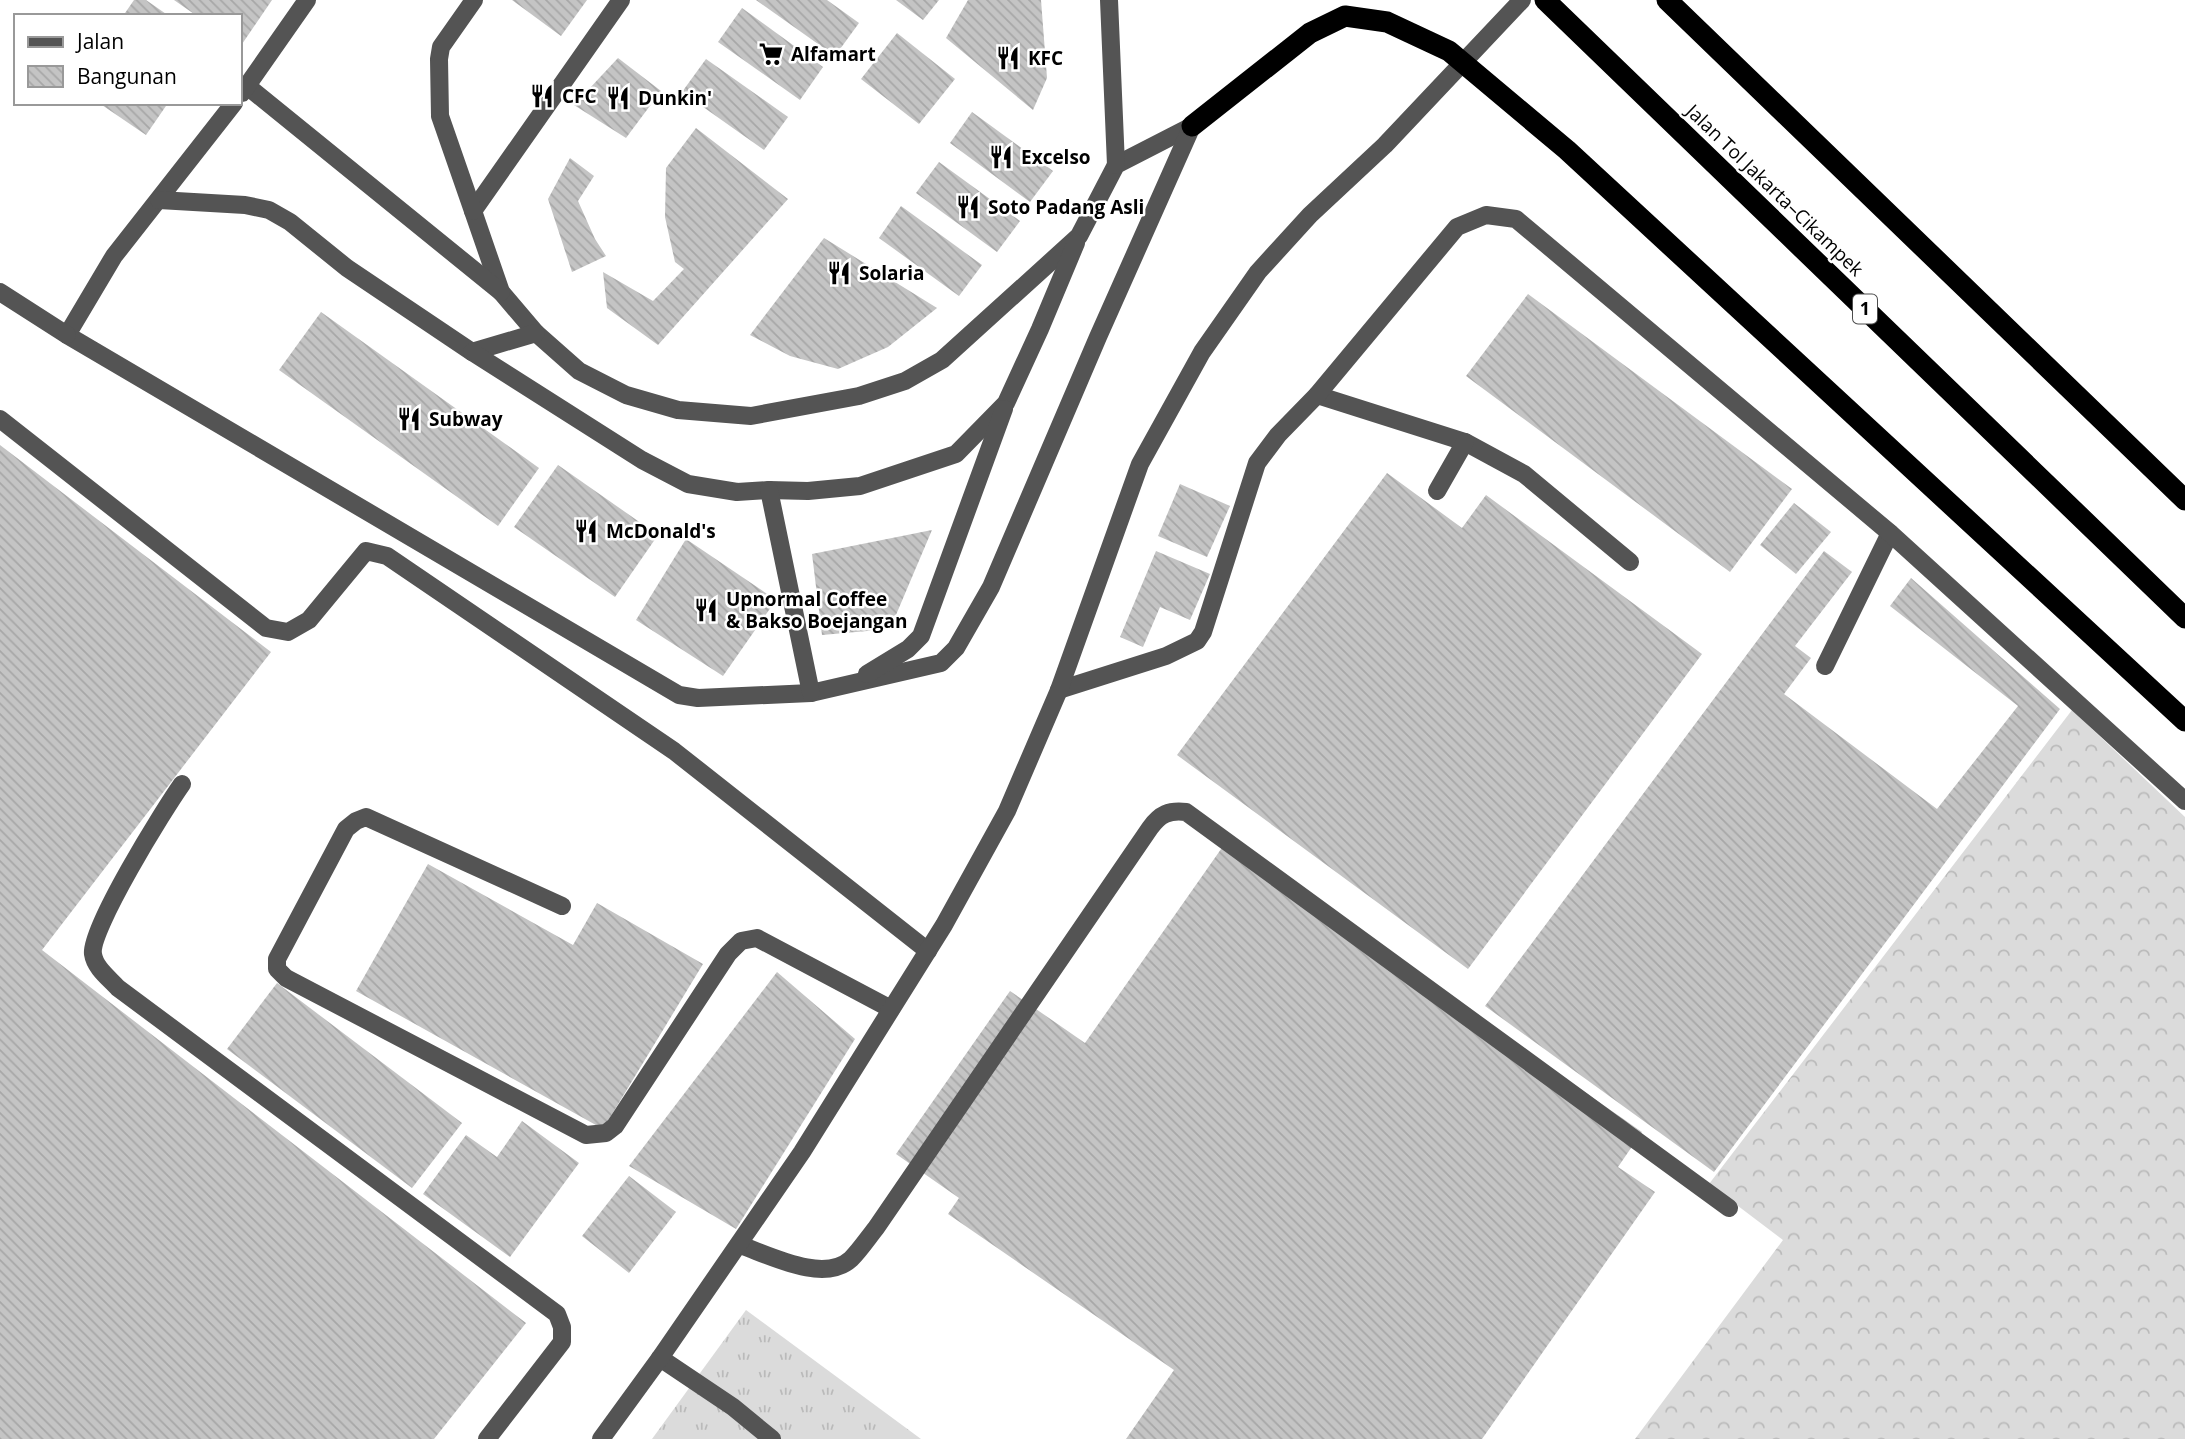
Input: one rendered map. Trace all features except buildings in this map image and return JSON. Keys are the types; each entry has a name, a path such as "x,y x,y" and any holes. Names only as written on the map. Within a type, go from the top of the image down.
{"highway":[{"name":"Jalan Tol Jakarta–Cikampek","path":"1545,0 2185,618"},
{"path":"1667,0 2185,500"},
{"path":"1192,126 1310,33 1345,16 1387,22 1449,51 1567,149 2185,721"}],"street":[{"path":"307,0 244,91 501,292 536,333 579,371 626,395 678,410 751,416 859,396 905,381 942,360 1079,236"},
{"path":"474,0 441,47 440,116 501,292"},
{"path":"473,211 621,0"},
{"path":"846,686 890,661 916,643 921,636 1006,403 1079,236 1116,165 1108,0"},
{"path":"601,1439 740,1245 802,1152 928,951 1007,811 1059,691 1140,464 1202,352 1258,272 1310,215 1385,145 1522,0"},
{"path":"67,335 114,256 232,105"},
{"path":"1116,165 1192,126"},
{"path":"0,292 67,335 679,695 698,698 811,693 940,663 956,649 991,587 1192,126"},
{"path":"159,200 245,205 269,210 290,222 347,268 472,352 642,460 688,484 737,492 808,491 860,486 956,454 1006,403"},
{"path":"1059,691 1167,656 1197,641 1203,632 1257,463 1457,227 1486,215 1516,219 1890,533 2185,801"},
{"path":"472,352 536,333"},
{"path":"1317,395 1465,442 1524,474 1630,562"},
{"path":"0,419 266,628 288,632 309,620 366,551 387,556 674,751 928,951"},
{"path":"1437,491 1465,442"},
{"path":"769,490 811,693"},
{"path":"1825,666 1890,533"},
{"path":"182,784 164,809 125,876 101,924 92,952 97,965 118,988 556,1314 562,1327 562,1342 487,1439"},
{"path":"740,1245 806,1268 828,1268 850,1261 876,1228 1150,828 1163,814 1174,810 1186,812 1729,1208"},
{"path":"562,906 366,817 346,829 277,959 277,970 286,978 586,1135 606,1133 615,1126 728,954 741,941 757,938 891,1009"},
{"path":"660,1358 733,1408 772,1439"}],"green space":[{"path":"2072,710 2185,817 2185,1439 1635,1439 1783,1240 1709,1184"},
{"path":"746,1310 921,1439 652,1439"}],"place":[{"name":"Alfamart","path":"771,54"},
{"name":"KFC","path":"1008,58"},
{"name":"CFC","path":"542,96"},
{"name":"Dunkin'","path":"618,98"},
{"name":"Excelso","path":"1001,157"},
{"name":"Soto Padang Asli","path":"968,207"},
{"name":"Solaria","path":"839,273"},
{"name":"Subway","path":"409,419"},
{"name":"McDonald's","path":"586,531"},
{"name":"Upnormal Coffee & Bakso Boejangan","path":"706,610"}]}
